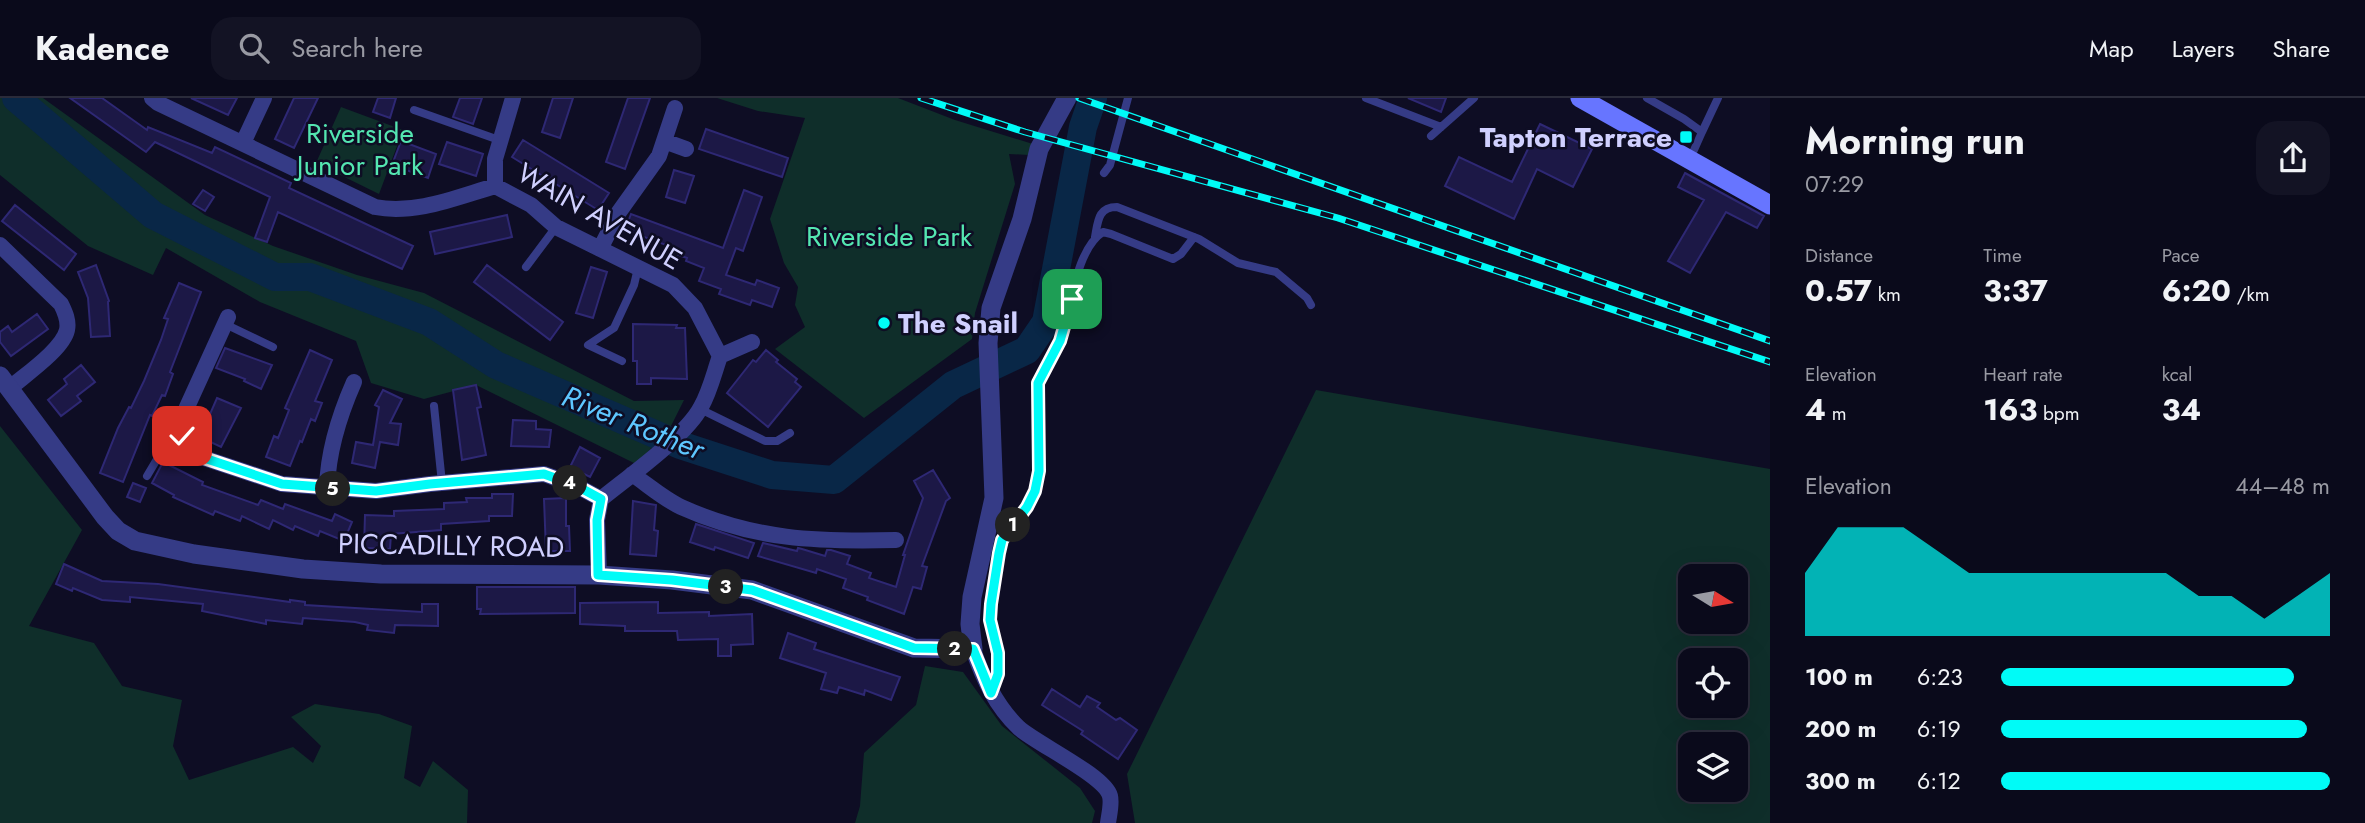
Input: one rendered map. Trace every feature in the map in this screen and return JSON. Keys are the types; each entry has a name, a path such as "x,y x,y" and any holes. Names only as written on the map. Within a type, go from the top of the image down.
{"main road":[{"path":"1580,98 1770,205"}],"street":[{"name":"WAIN AVENUE","path":"152,98 375,207 417,208 495,186 531,205 556,227 673,285 695,308 720,356"},
{"path":"243,143 264,98"},
{"path":"495,186 495,159 513,98"},
{"path":"1067,98 1039,149 1022,219 992,308 988,343 988,394 994,458 994,498 972,597 970,624 973,649 991,693 1020,728 1106,788 1110,796 1109,823"},
{"path":"600,249 620,212 659,156 676,108"},
{"path":"664,141 686,149"},
{"path":"0,245 61,304 67,328 63,342 5,382"},
{"path":"227,320 187,407 180,429 185,443 198,456 282,484 376,491 544,474 577,486 601,499"},
{"path":"598,575 597,520 601,499 652,458 696,415 720,356 752,342"},
{"name":"PICCADILLY ROAD","path":"5,382 105,517 118,531 135,541 194,554 303,569 381,574 598,575 672,580 752,590 914,648 973,649"},
{"path":"327,488 327,463 354,382"},
{"path":"632,474 679,506 754,533 804,540 896,540"}],"lane":[{"path":"1104,173 1110,165 1128,98"},
{"path":"1366,98 1441,127"},
{"path":"1431,136 1474,98"},
{"path":"1647,98 1702,132"},
{"path":"1690,159 1718,98"},
{"path":"414,110 499,140"},
{"path":"991,693 998,674 998,653 990,620 999,553 1002,540 1027,507 1035,491 1039,471 1038,383 1060,341 1083,257 1095,237 1099,215 1108,207 1117,207 1194,237 1238,263 1276,272 1307,298 1311,305"},
{"path":"526,267 556,227"},
{"path":"1095,237 1103,232 1111,234 1173,259 1181,254 1194,237"},
{"path":"622,361 589,345 614,328 634,285 638,268"},
{"path":"227,320 272,347"},
{"path":"434,406 442,483"},
{"path":"696,415 765,441 777,441 790,433"},
{"path":"147,476 166,444 182,436"}],"green space":[{"path":"0,98 43,98 205,215 273,246 357,275 424,293 634,401 684,400 669,430 636,464 476,385 424,399 371,383 356,341 260,302 166,248 153,275 88,246 0,175"},
{"name":"Riverside Park","path":"717,98 898,98 955,120 1033,144 1029,155 1009,154 1015,184 975,313 972,339 864,418 775,349 805,327 795,305 798,287 784,263 770,219 805,118 758,111"},
{"name":"Riverside Junior Park","path":"341,107 403,130 379,194 316,163"},
{"path":"1316,390 1770,469 1770,823 1135,823 1127,774"},
{"path":"0,426 82,530 29,626 94,643 122,686 182,700 173,746 189,780 293,747 313,763 321,746 291,717 315,704 379,714 412,726 404,778 420,787 433,761 468,790 467,823 0,823"},
{"path":"925,666 963,672 1002,726 1080,788 1095,811 1092,823 855,823 860,806 864,753 916,705"}],"building":[{"path":"70,98 102,98 147,130 148,127 212,153 215,147 291,183 289,188 413,246 402,269 278,212 267,242 255,238 270,197 155,142 146,152"},
{"path":"191,98 237,98 228,115"},
{"path":"294,98 318,98 294,148 275,139"},
{"path":"378,98 396,98 390,118 373,112"},
{"path":"460,98 482,98 473,124 453,117"},
{"path":"553,98 573,98 560,138 542,132"},
{"path":"628,98 650,98 625,169 606,162"},
{"path":"1408,98 1446,98 1441,112"},
{"path":"1540,124 1592,149 1573,187 1537,169 1514,219 1445,186 1459,157 1512,182"},
{"path":"706,129 788,158 782,177 699,149"},
{"path":"523,140 609,193 598,210 512,157"},
{"path":"401,141 436,154 428,178 392,165"},
{"path":"447,142 483,154 476,176 439,164"},
{"path":"674,170 694,176 685,203 666,197"},
{"path":"1685,173 1764,216 1757,228 1726,212 1690,273 1668,261 1704,200 1678,187"},
{"path":"203,190 214,197 205,211 193,204"},
{"path":"744,190 762,197 743,251 736,248 726,275 755,285 757,280 779,288 772,307 752,300 750,305 719,294 721,289 699,281 704,268 678,255 680,250 625,230 631,214 723,248"},
{"path":"15,205 76,254 64,270 2,221"},
{"path":"507,215 512,237 435,254 430,232"},
{"path":"96,265 109,301 110,336 91,337 88,298 78,272"},
{"path":"487,265 563,322 550,340 474,282"},
{"path":"591,267 607,272 593,318 576,313"},
{"path":"179,283 201,292 170,372 173,374 165,396 162,395 152,416 150,415 123,482 100,473 118,428 144,381 168,319 164,318"},
{"path":"37,314 48,329 11,356 0,342 0,332 8,326 12,332"},
{"path":"633,324 677,325 676,328 685,328 687,379 651,378 651,384 637,384 637,361 633,361"},
{"path":"225,348 272,365 261,389 244,381 245,379 216,368"},
{"path":"310,350 332,360 315,401 322,403 315,421 311,419 290,466 266,457 274,436 278,438 289,410 285,408"},
{"path":"766,350 797,379 795,382 801,387 768,427 727,393 753,360 756,362"},
{"path":"81,365 95,382 77,396 81,401 61,416 48,400 67,384 64,379"},
{"path":"476,385 481,407 477,408 486,455 462,460 453,390"},
{"path":"383,390 402,399 390,423 401,424 398,445 380,442 375,468 352,463 356,442 373,445 379,407 375,405"},
{"path":"217,398 241,408 221,447 200,437"},
{"path":"513,420 536,421 536,429 551,430 549,447 511,446"},
{"path":"580,447 600,458 590,477 570,467"},
{"path":"163,462 203,482 202,485 258,505 261,500 283,509 285,504 332,521 335,514 352,522 344,541 320,531 318,536 295,526 293,530 273,520 269,529 242,516 240,521 215,511 213,515 173,497 174,495 152,483"},
{"path":"933,470 950,498 946,501 922,566 927,567 921,589 913,587 904,614 843,588 846,579 817,569 816,573 758,556 763,543 797,551 798,548 825,556 827,550 831,550 850,556 847,564 871,573 869,578 896,587 903,555 923,498 914,481"},
{"path":"133,483 146,488 140,502 127,497"},
{"path":"492,494 513,494 512,516 489,516 489,521 441,524 441,530 391,534 390,549 364,548 365,515 394,516 394,511 444,509 444,503 467,502 466,498 492,498"},
{"path":"566,498 566,526 569,526 570,551 546,551 544,499"},
{"path":"633,501 656,505 656,556 630,554"},
{"path":"696,524 754,543 748,558 690,542"},
{"path":"64,564 102,581 158,584 305,602 305,605 422,612 422,604 438,604 438,626 395,625 394,633 367,630 368,625 355,622 303,618 302,624 266,620 266,624 202,611 203,604 130,597 130,602 102,600 56,584"},
{"path":"477,587 575,587 575,613 480,614 481,609 477,609"},
{"path":"658,602 658,613 709,612 709,616 752,614 753,644 731,645 731,656 718,656 718,639 678,640 677,631 625,631 625,626 580,624 580,603"},
{"path":"788,633 816,643 814,649 900,677 891,700 865,690 864,695 839,687 837,693 821,689 826,673 780,658"},
{"path":"1052,689 1080,707 1087,696 1100,703 1097,707 1116,720 1120,718 1137,730 1118,759 1081,734 1083,731 1042,705"}],"waterway":[{"name":"River Rother","path":"16,98 153,215 275,277 310,277 429,322 496,365 680,445 772,475 834,480 953,385 1027,350 1046,322 1083,127 1093,98"}],"railway":[{"path":"921,98 1025,132 1338,218 1770,362"},
{"path":"1079,98 1770,341"}],"place":[{"name":"Tapton Terrace","path":"1686,137"},
{"name":"The Snail","path":"884,323"}],"route":[{"path":"182,436 198,456 282,484 376,491 544,474 577,486 601,499 597,520 598,575 672,580 752,590 914,648 973,649 991,693 998,674 998,653 990,620 999,553 1002,540 1027,507 1035,491 1039,471 1038,383 1060,341 1072,299"}]}
